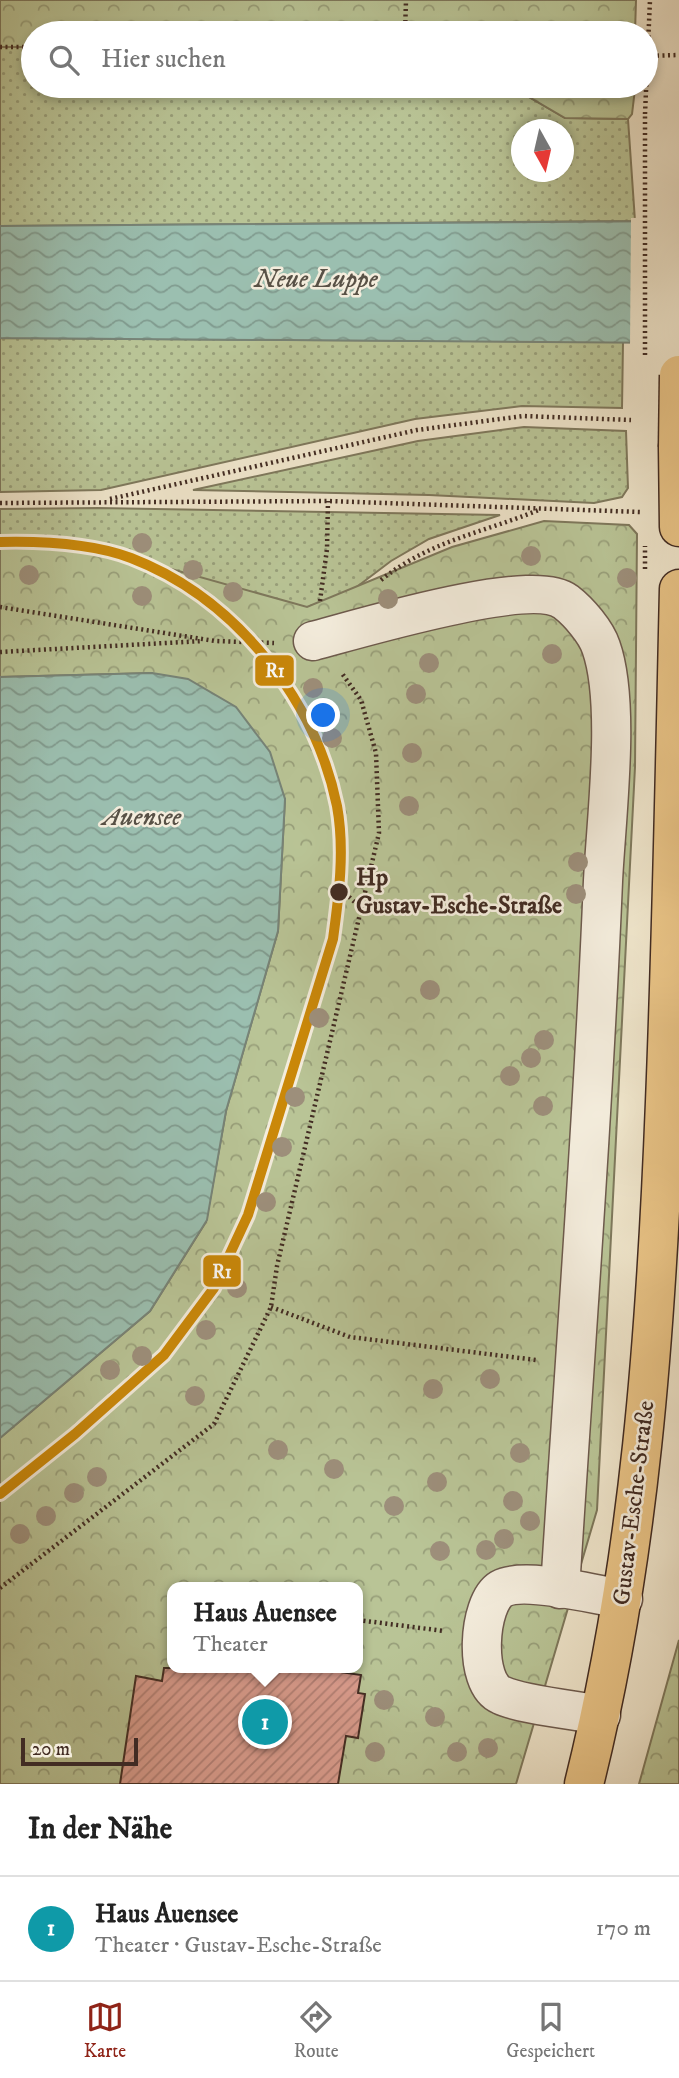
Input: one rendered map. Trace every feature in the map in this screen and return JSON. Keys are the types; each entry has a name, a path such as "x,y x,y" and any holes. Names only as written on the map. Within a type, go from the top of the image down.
{"main road":[{"path":"662,369 678,447 679,527"},
{"name":"Gustav-Esche-Straße","path":"584,1784 601,1715 623,1599 646,1434 659,1263 671,960 679,589"}],"lane":[{"path":"313,641 493,597 537,596 564,600 585,622 601,646 610,708 599,975 560,1589"},
{"path":"601,1715 500,1695 487,1685 481,1666 484,1635 490,1604 500,1590 519,1584 623,1599"}],"path":[{"path":"406,21 407,0"},
{"path":"650,0 650,21"},
{"path":"0,47 21,47"},
{"path":"658,56 679,55"},
{"path":"646,98 662,369"},
{"path":"103,501 417,430 523,416 632,420"},
{"path":"327,549 328,501"},
{"path":"0,503 328,501 611,512"},
{"path":"380,581 401,563 443,541 501,525 543,508"},
{"path":"0,607 215,641"},
{"path":"0,652 215,641 270,643"},
{"path":"0,1588 214,1424 271,1307 278,1266 379,833 376,753 361,700 313,641"},
{"path":"345,893 363,909"},
{"path":"271,1307 350,1337 575,1364"},
{"path":"363,1621 484,1635"}],"green space":[{"path":"0,0 636,0 635,21 21,21 21,47 0,47"},
{"path":"0,47 21,47 21,98 531,98 565,118 628,119 635,221 0,226"},
{"path":"531,98 634,98 632,114 628,119 565,118"},
{"path":"0,338 623,342 622,408 522,406 415,419 101,490 0,492"},
{"path":"524,427 626,431 628,488 622,497 594,503 429,495 193,490 418,441"},
{"path":"98,508 500,515 429,539 391,561 301,629 125,549 47,536 0,538 0,509"},
{"path":"544,521 629,525 637,534 635,767 597,1510 516,1784 0,1784 0,1438 150,1311 206,1222 226,1111 278,931 285,799 152,673 0,677 0,549 93,547 307,607 452,547"},
{"path":"679,1640 679,1784 639,1784"}],"water":[{"name":"Neue Luppe","path":"679,221 679,343 0,338 0,226"},
{"name":"Auensee","path":"152,673 188,679 236,707 270,752 285,799 278,931 226,1111 207,1220 150,1311 0,1438 0,677"}],"pier":[{"path":"679,217 679,346 630,346 631,218"}],"building":[{"path":"164,1668 167,1668 167,1673 361,1675 358,1693 365,1694 358,1738 346,1736 338,1784 120,1784 136,1676 162,1681"}],"transit line":[{"name":"R1","path":"0,542 67,544 100,549 131,558 169,576 204,599 236,626 265,657 290,691 310,728 326,766 337,806 341,856 333,939 248,1215 214,1288 164,1355 75,1434 0,1494"}],"place":[{"name":"Hp Gustav-Esche-Straße","path":"339,892"},
{"name":"Haus Auensee","path":"265,1722"}]}
